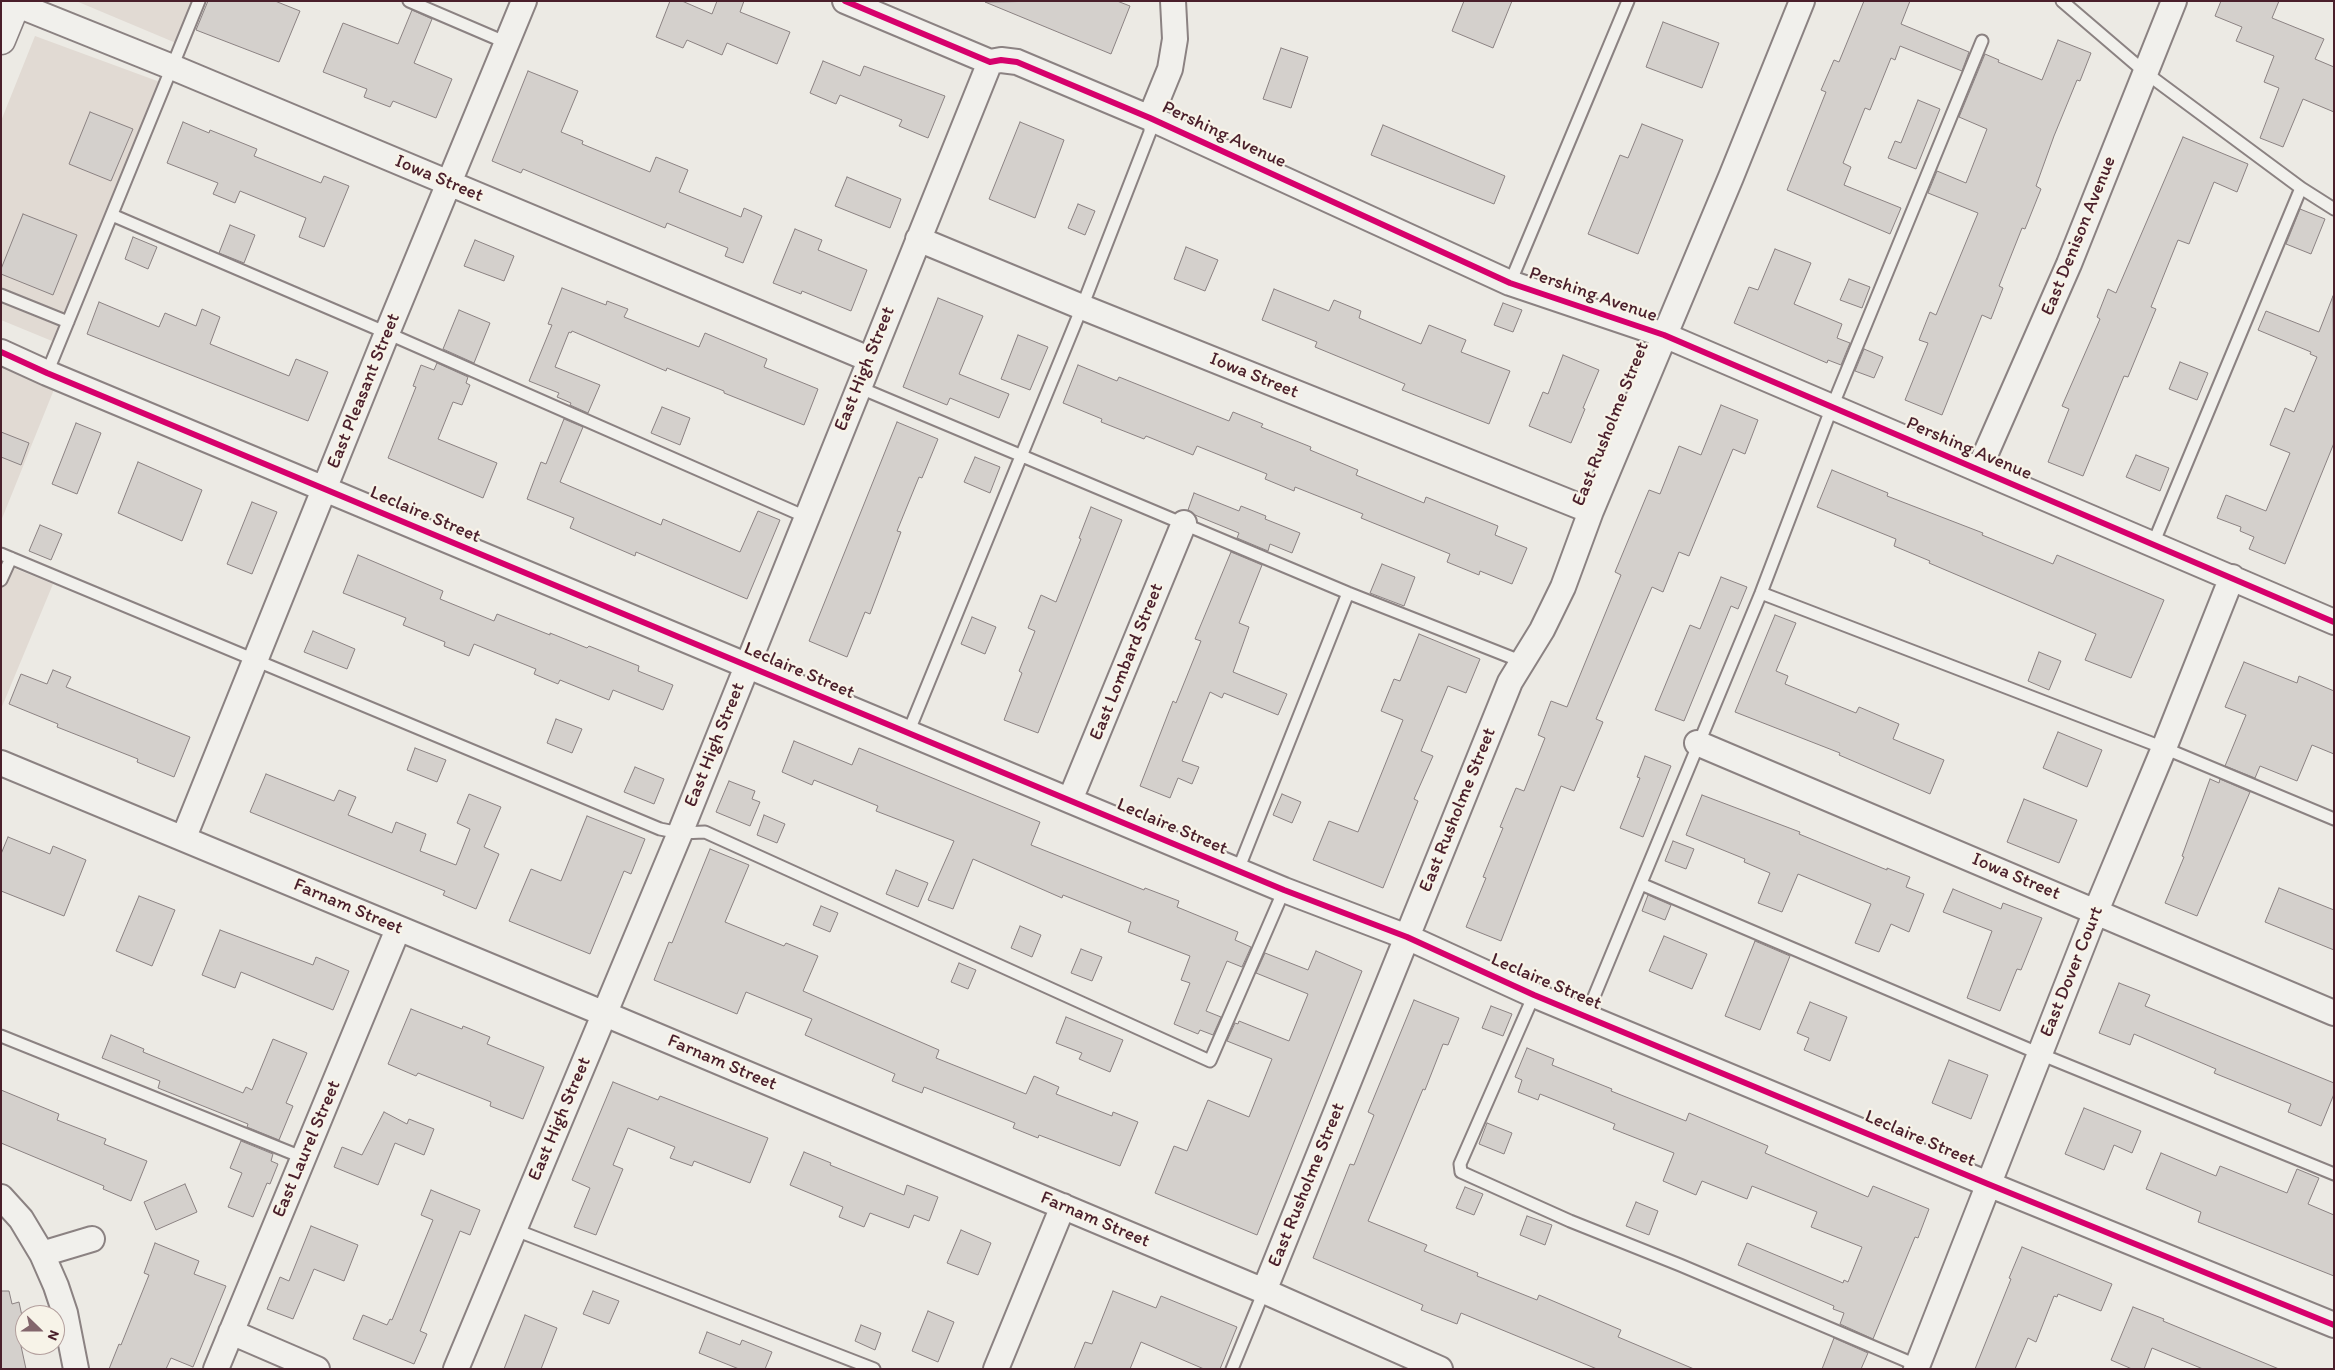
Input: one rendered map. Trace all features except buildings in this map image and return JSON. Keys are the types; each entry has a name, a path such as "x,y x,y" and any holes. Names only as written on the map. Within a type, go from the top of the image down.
{"main road":[{"path":"1,40 13,2"}],"street":[{"name":"East Pleasant Street","path":"184,837 387,332 524,1"},
{"name":"Pershing Avenue","path":"845,1 990,62 1001,60 1017,62 1150,118 1510,283 1664,335 2232,578 2331,614"},
{"path":"1150,118 1170,69 1174,39 1173,1"},
{"name":"East Rusholme Street","path":"1264,1291 1510,682 1542,630 1563,587 1591,511 1802,1"},
{"name":"East Denison Avenue","path":"1979,469 2070,264 2174,1"},
{"name":"Iowa Street","path":"13,2 869,358"},
{"name":"East High Street","path":"456,1369 680,833 869,358 990,62"},
{"name":"Iowa Street","path":"918,240 1082,308 1591,511"},
{"name":"Leclaire Street","path":"1,352 47,373 1284,890 1407,937 1534,994 1988,1184 2334,1325"},
{"name":"East Lombard Street","path":"1070,800 1184,523"},
{"name":"East Dover Court","path":"1919,1368 1988,1184 2096,911 2232,578"},
{"name":"Iowa Street","path":"1697,743 2334,1013"},
{"name":"Farnam Street","path":"1,763 184,837 1063,1206 1264,1291 1440,1369"},
{"name":"East Laurel Street","path":"216,1369 398,928"},
{"path":"1,1198 21,1219 42,1254 65,1313 76,1369"},
{"path":"996,1369 1063,1206"},
{"path":"42,1254 92,1239"},
{"path":"231,1332 317,1369"}],"lane":[{"path":"47,373 199,1"},
{"path":"409,1 508,43"},
{"path":"1510,283 1628,1"},
{"path":"2062,1 2146,72 2301,188 2334,209"},
{"path":"1586,1016 1697,743 1761,593 1832,407 1982,41"},
{"path":"908,733 1082,308 1150,132 1150,118"},
{"path":"2153,544 2301,188"},
{"path":"112,215 387,332 806,517"},
{"path":"1,295 68,322"},
{"path":"858,387 1348,593 1523,662"},
{"path":"1,580 6,556 650,826 680,833 705,832 1210,1061 1284,890"},
{"path":"1238,870 1348,593"},
{"path":"1761,593 2164,748 2334,819"},
{"path":"1641,884 2040,1054 2334,1174"},
{"path":"1534,994 1460,1164 1461,1172 1570,1221 1680,1265 1919,1368"},
{"path":"1,1036 304,1158"},
{"path":"513,1229 874,1369"},
{"path":"1232,1369 1264,1291"}],"shaded area":[{"path":"76,1 193,1 176,43"},
{"path":"35,36 160,82 52,341 1,320 1,121"},
{"path":"1,365 55,387 1,521"},
{"path":"1,563 53,584 1,709"}],"cycle path":[{"path":"845,1 990,62 1001,60 1017,62 1150,118 1510,283 1664,335 2334,622"},
{"path":"1,352 47,373 1284,890 1407,937 1534,995 1988,1184 2334,1325"}]}
